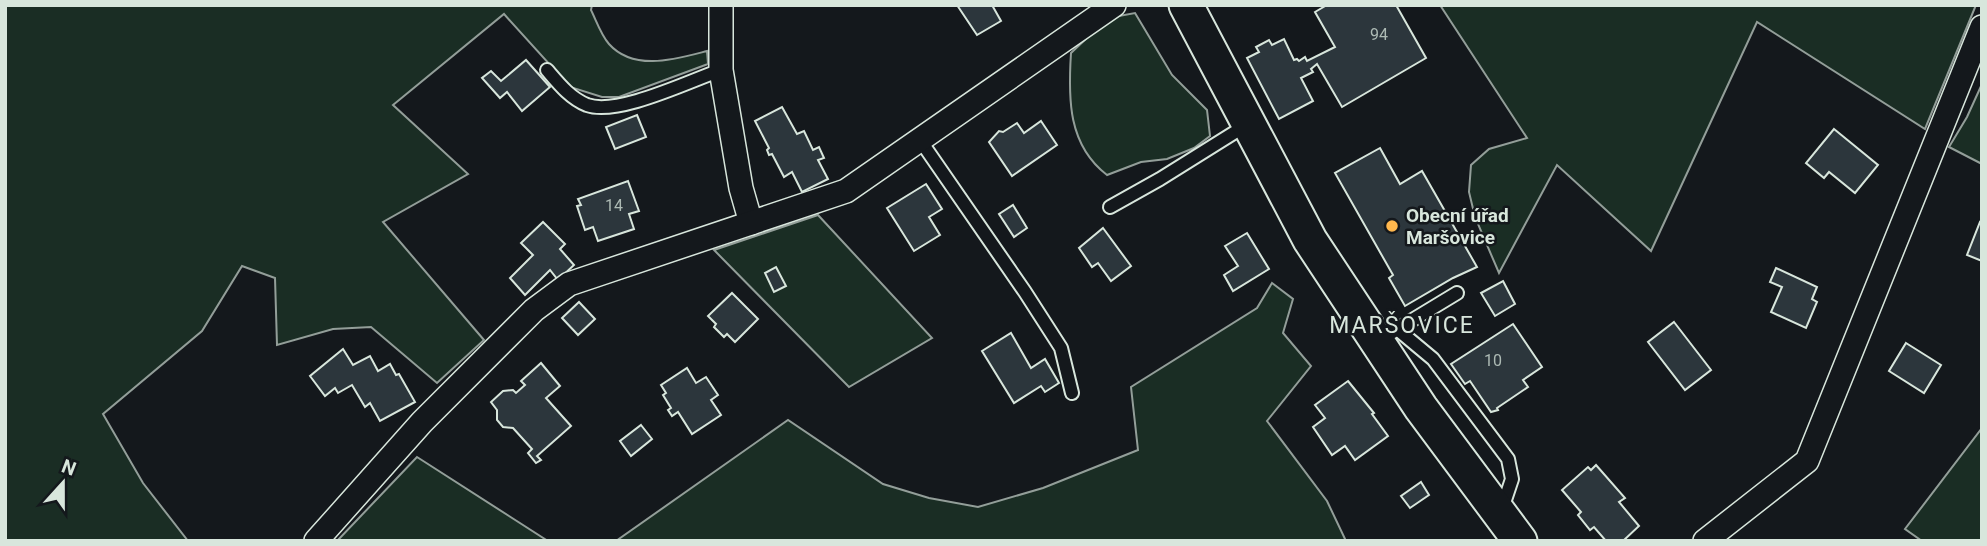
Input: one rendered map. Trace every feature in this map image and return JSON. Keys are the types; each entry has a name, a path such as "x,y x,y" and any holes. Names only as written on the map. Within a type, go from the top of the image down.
{"main road":[{"path":"1186,5 1310,240 1387,336 1420,408 1510,528"}],"street":[{"path":"721,5 721,70 741,188 751,223"},
{"path":"316,541 422,422 534,310 569,284 846,191 1114,5"},
{"path":"1705,541 1807,461 1982,27"}],"lane":[{"path":"547,70 561,87 579,101 590,106 611,108 721,70"},
{"path":"1110,207 1249,123"},
{"path":"920,140 1061,348 1072,393"},
{"path":"1387,336 1457,293"}],"green space":[{"path":"5,5 592,5 591,10 604,36 619,53 643,61 656,61 707,51 708,64 619,97 602,97 570,87 504,14 393,105 468,174 383,222 484,340 437,383 371,327 333,329 277,345 275,278 242,266 202,331 103,414 143,483 188,541 5,541"},
{"path":"1440,5 1976,5 1925,129 1757,22 1651,251 1557,165 1499,273 1475,217 1469,192 1471,165 1489,149 1527,138"},
{"path":"1135,13 1172,75 1207,110 1210,136 1194,148 1167,159 1141,162 1107,175 1084,150 1073,120 1071,53 1108,18"},
{"path":"1982,84 1982,164 1949,147"},
{"path":"818,215 932,338 849,387 714,250"},
{"path":"1272,283 1293,299 1283,333 1311,366 1267,421 1327,501 1346,541 616,541 788,420 883,484 929,498 978,507 1043,488 1138,450 1131,387 1257,308"},
{"path":"1982,428 1982,541 1922,541 1905,529"},
{"path":"417,457 548,541 337,541"}],"building":[{"path":"957,5 992,5 1001,21 977,35"},
{"path":"1327,5 1396,5 1426,58 1342,107 1317,64 1311,69 1313,72 1301,78 1313,101 1279,119 1247,58 1259,52 1256,47 1269,40 1272,45 1284,39 1294,60 1299,61 1305,57 1307,61 1335,47 1315,12"},
{"path":"526,60 550,87 522,111 507,92 500,98 482,78 491,71 501,81"},
{"path":"782,107 797,134 804,131 813,150 819,147 824,158 818,160 828,179 802,192 792,172 784,177 772,154 769,155 769,148 755,121"},
{"path":"637,115 646,137 615,149 606,127"},
{"path":"1041,121 1057,145 1012,176 989,142 999,131 1003,132 1017,123 1024,133"},
{"path":"1834,129 1878,165 1855,193 1829,172 1824,178 1806,163"},
{"path":"1380,148 1400,184 1422,171 1477,267 1405,306 1389,278 1393,275 1335,173"},
{"path":"628,181 639,211 629,214 634,229 598,241 593,227 585,230 577,206 581,205 578,199"},
{"path":"926,184 942,209 929,217 940,235 914,251 887,208"},
{"path":"1013,205 1027,228 1014,237 999,214"},
{"path":"543,222 565,244 560,249 574,265 558,280 550,270 525,295 510,278 533,255 521,243"},
{"path":"1980,222 1982,223 1982,261 1967,255"},
{"path":"1103,228 1131,266 1111,281 1098,263 1092,267 1079,248"},
{"path":"1247,233 1269,269 1233,291 1224,275 1238,266 1225,246"},
{"path":"776,267 786,286 774,292 765,273"},
{"path":"1776,268 1817,287 1812,299 1817,302 1806,328 1771,312 1782,287 1770,282"},
{"path":"1503,281 1515,304 1495,316 1481,293"},
{"path":"732,293 758,319 735,342 727,334 724,337 708,316"},
{"path":"579,302 595,319 578,335 562,318"},
{"path":"1674,322 1711,370 1685,390 1648,342"},
{"path":"1513,324 1542,367 1523,380 1528,387 1497,408 1498,410 1491,412 1470,381 1465,384 1451,364"},
{"path":"1011,333 1031,368 1045,359 1059,383 1045,392 1041,386 1014,403 982,351"},
{"path":"1906,343 1941,365 1924,393 1889,371"},
{"path":"343,349 353,365 370,356 378,371 390,364 415,402 380,421 370,403 365,407 352,385 338,393 335,388 325,396 310,376"},
{"path":"541,363 560,386 546,398 571,426 537,456 541,460 536,463 528,453 532,449 513,428 503,427 497,420 497,410 491,402 503,391 513,390 516,393 525,385 521,381"},
{"path":"687,368 696,383 706,377 718,395 711,400 721,415 692,434 678,412 672,416 668,410 671,408 663,395 666,393 661,385"},
{"path":"1348,381 1374,413 1372,414 1388,436 1355,460 1345,446 1332,455 1313,427 1325,418 1315,405"},
{"path":"641,425 652,439 631,456 620,441"},
{"path":"1596,465 1625,498 1619,502 1639,526 1623,541 1606,541 1594,527 1590,530 1578,515 1581,512 1562,490 1588,467 1591,470"},
{"path":"1421,482 1429,495 1410,508 1401,496"}],"place":[{"name":"Obecní úřad Maršovice","path":"1392,226"}],"district":[{"name":"MARŠOVICE","path":"1402,325"}]}
